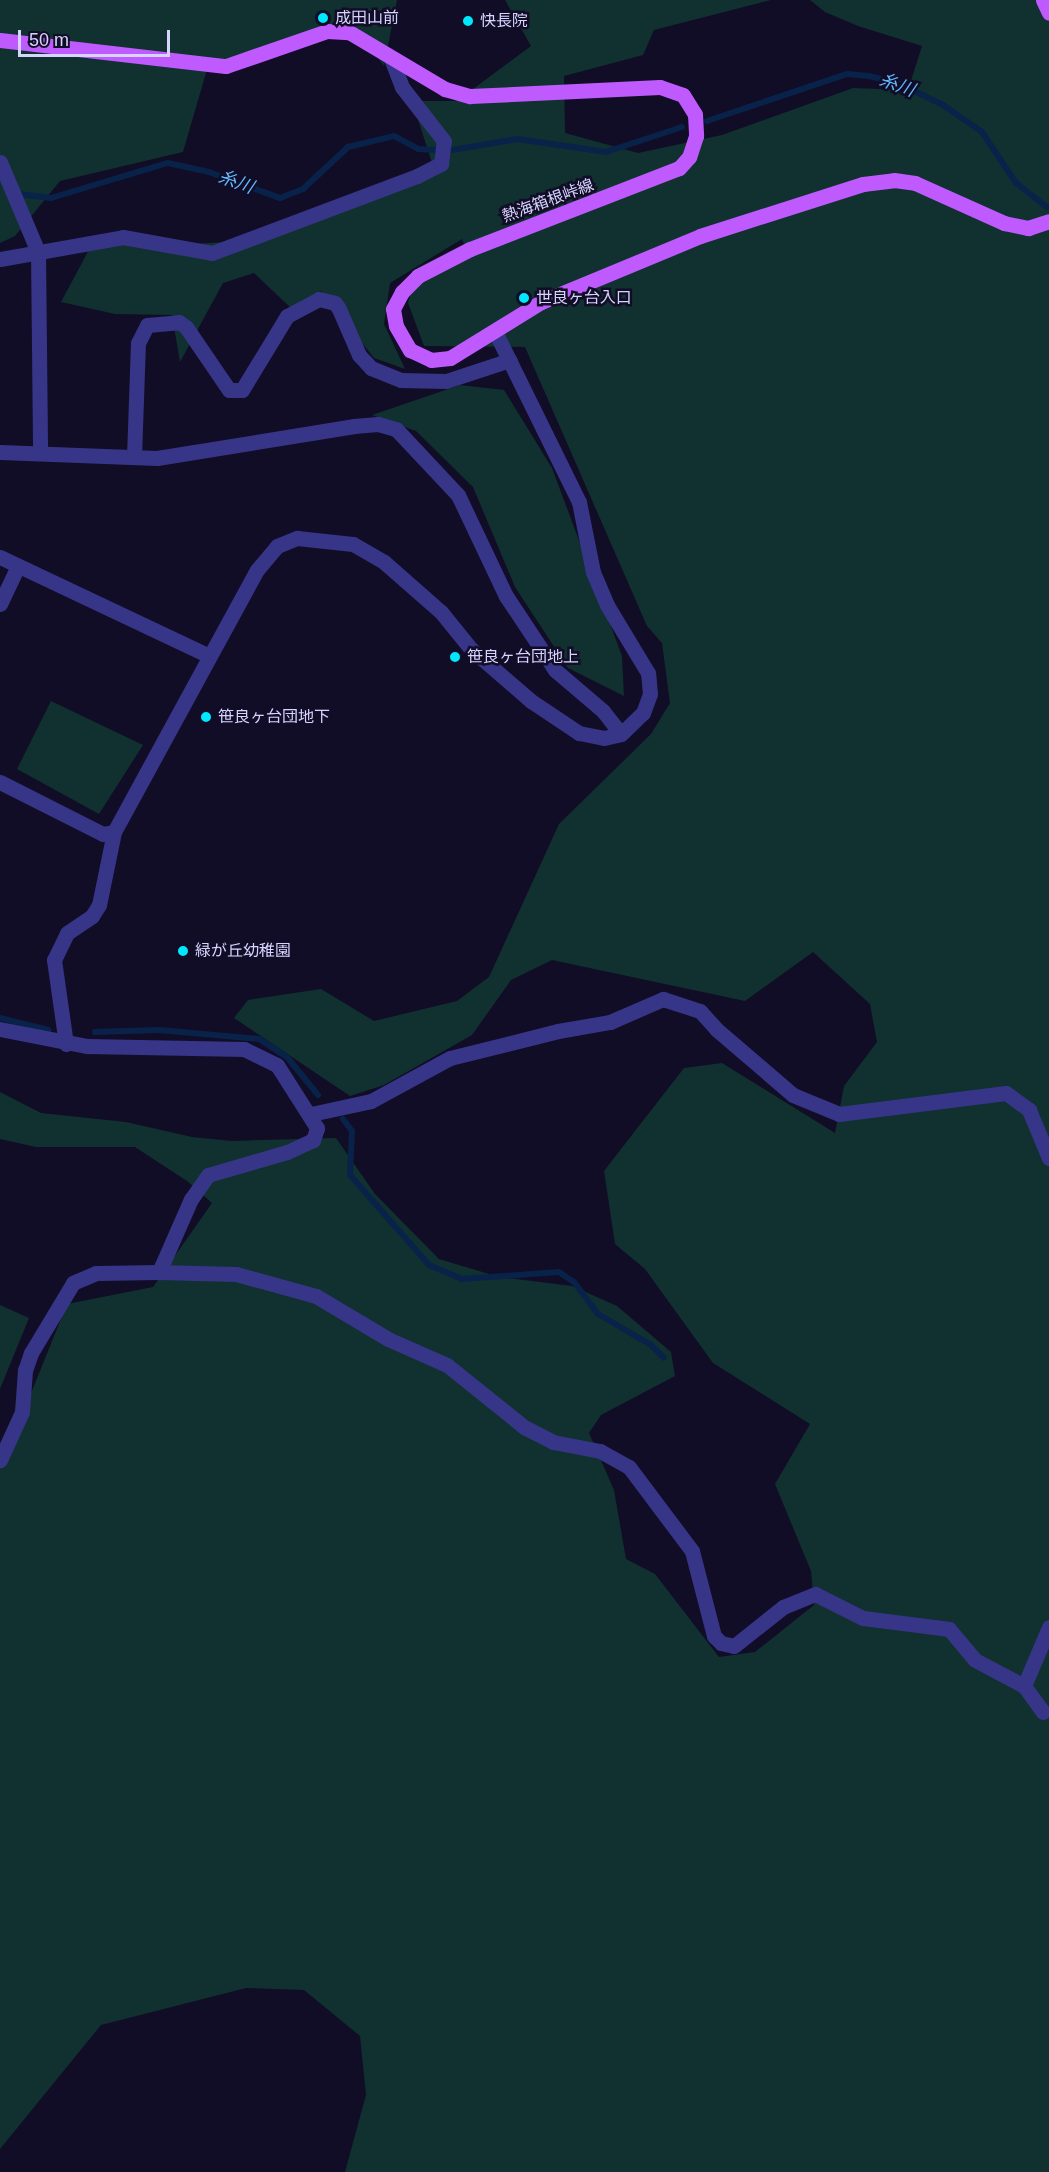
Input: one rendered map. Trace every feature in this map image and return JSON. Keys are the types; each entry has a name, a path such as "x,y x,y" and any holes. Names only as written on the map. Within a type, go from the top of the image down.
{"main road":[{"path":"1043,0 1049,13"},
{"name":"熱海箱根峠線","path":"0,40 226,66 327,31 349,32 445,89 470,96 660,87 683,95 695,114 696,136 689,157 679,168 470,249 418,276 393,309 396,326 410,350 431,360 450,358 496,333 541,302 700,236 863,184 894,180 915,183 1004,223 1028,228 1049,221"}],"street":[{"path":"0,259 123,237 212,253 417,176 441,164 444,141 402,87 391,58"},
{"path":"0,162 38,252 40,452"},
{"path":"134,457 138,343 147,325 179,322 186,327 229,390 242,390 287,316 319,299 335,303 358,355 371,368 401,380 446,381 510,360"},
{"path":"66,1044 54,960 67,933 92,916 99,905 114,832 257,570 277,546 297,538 353,544 410,583 471,649 531,701 579,733 604,738 621,734 643,713 650,694 648,674 607,605 593,572 579,502 496,333"},
{"path":"0,452 157,458 354,426 378,424 396,429 458,495 506,596 555,670 603,711 621,734"},
{"path":"0,557 209,656"},
{"path":"0,604 18,566"},
{"path":"0,782 103,834 114,832"},
{"path":"311,1114 371,1101 450,1058 558,1030 610,1022 663,999 700,1011 716,1029 793,1095 839,1114 1006,1094 1029,1110 1049,1158"},
{"path":"0,1029 66,1044 244,1049 277,1065 311,1114 317,1128 314,1140 287,1152 208,1175 191,1199 159,1272"},
{"path":"0,1460 22,1412 25,1370 31,1353 73,1283 96,1273 236,1274 316,1296 388,1339 447,1365 524,1427 553,1442 600,1451 629,1467 692,1551 714,1636 721,1643 734,1646 783,1607 816,1594 863,1618 949,1629 975,1660 1024,1686 1043,1712"},
{"path":"1024,1686 1049,1627"}],"green space":[{"path":"0,0 397,0 384,66 352,23 208,66 183,152 60,181 15,236 0,243"},
{"path":"505,0 771,0 654,30 643,55 564,76 565,133 638,153 722,135 853,88 908,90 922,46 858,26 825,12 810,0 1049,0 1049,2172 345,2172 366,2095 360,2036 304,1990 246,1988 101,2025 0,2149 0,1455 19,1423 67,1304 153,1287 212,1203 187,1181 135,1147 36,1147 0,1139 0,1092 41,1113 126,1122 192,1137 232,1141 336,1138 375,1194 439,1259 499,1277 572,1286 617,1306 671,1352 675,1376 601,1415 589,1433 614,1490 626,1559 655,1574 719,1657 755,1652 814,1605 811,1571 775,1484 810,1424 713,1363 645,1269 615,1244 604,1171 684,1068 722,1063 835,1133 844,1086 877,1042 870,1004 813,952 745,1001 552,960 511,980 472,1035 384,1085 350,1096 234,1018 248,1000 321,989 374,1021 457,1001 489,977 559,824 651,734 670,703 662,643 647,626 525,347 424,346 408,303 417,268 464,244 462,239 390,283 384,324 405,369 374,358 321,291 292,309 254,273 223,283 180,362 172,315 115,314 61,302 92,244 192,244 262,240 434,169 412,101 457,101 531,46"},
{"path":"460,385 504,390 552,468 622,656 624,696 568,668 515,587 473,487 416,431 372,415"},
{"path":"51,701 143,745 99,814 17,769"},
{"path":"0,1305 29,1318 0,1389"}],"waterway":[{"name":"糸川","path":"707,121 847,74 869,76 900,84 943,105 982,132 1016,183 1047,207"},
{"name":"糸川","path":"446,151 518,139 606,152 682,127"},
{"name":"糸川","path":"18,194 51,198 168,163 209,172 280,198 303,189 348,147 394,136 418,149 435,150"},
{"path":"0,1018 49,1030"},
{"path":"95,1032 159,1030 259,1039 287,1057 318,1095"},
{"path":"343,1119 352,1131 350,1175 429,1265 462,1279 559,1272 574,1282 598,1314 651,1345 664,1358"}],"place":[{"name":"成田山前","path":"323,18"},
{"name":"快長院","path":"468,21"},
{"name":"世良ヶ台入口","path":"524,298"},
{"name":"笹良ヶ台団地上","path":"455,657"},
{"name":"笹良ヶ台団地下","path":"206,717"},
{"name":"緑が丘幼稚園","path":"183,951"}]}
